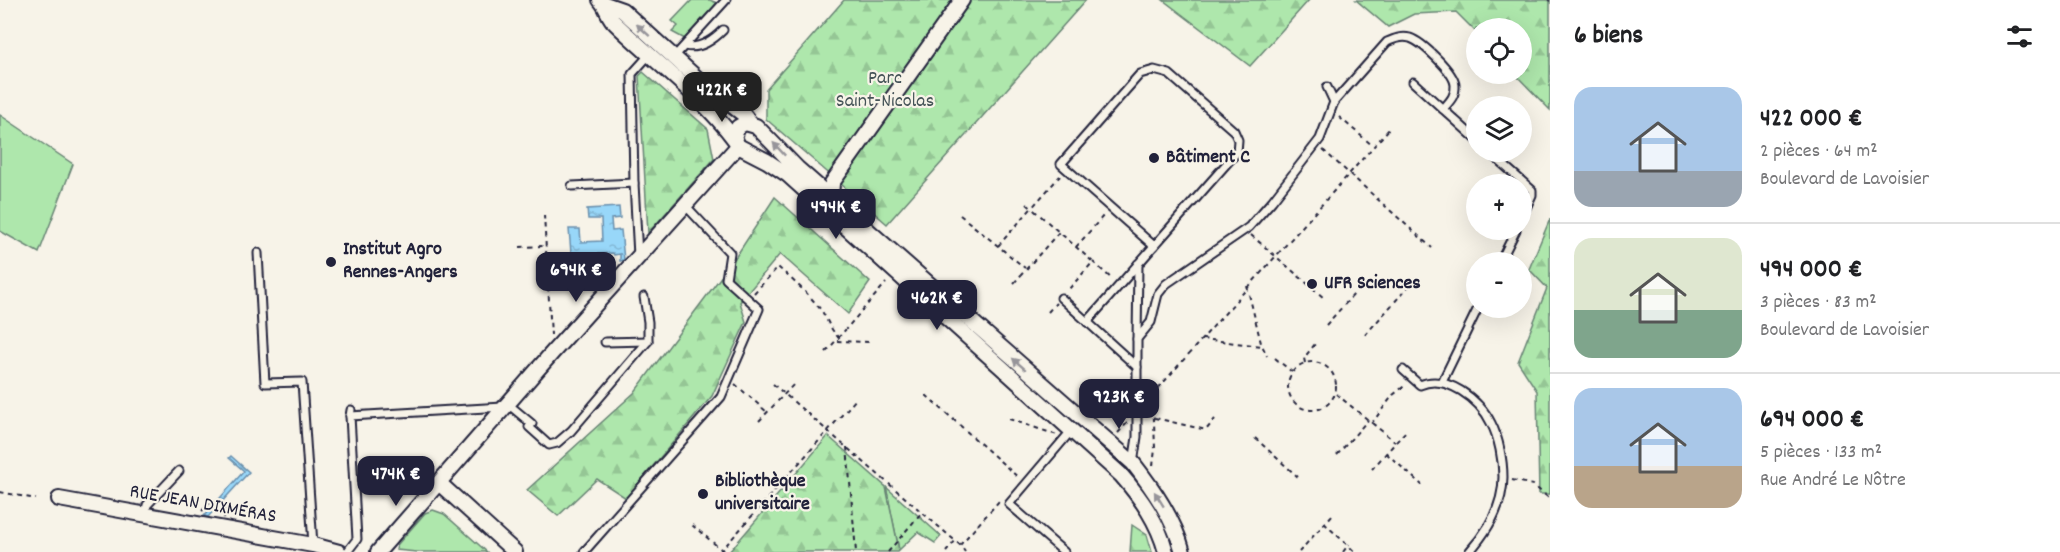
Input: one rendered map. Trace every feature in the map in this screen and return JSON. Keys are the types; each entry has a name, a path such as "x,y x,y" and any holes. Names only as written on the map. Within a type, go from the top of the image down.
{"street":[{"path":"831,198 832,183 962,0"},
{"path":"602,2 612,21 692,93 739,145 788,175 1113,467 1133,488 1153,519 1166,552"},
{"path":"602,2 622,10 701,82 743,114 761,136 758,144 752,149 739,145"},
{"path":"739,145 735,132 745,123 755,127 769,138 796,168 1132,463 1145,478 1178,531 1183,552"},
{"path":"378,552 739,145"},
{"path":"439,483 515,552"},
{"name":"RUE JEAN DIXMÉRAS","path":"59,499 313,545 339,552"}],"lane":[{"path":"674,57 726,0"},
{"path":"685,46 694,48 703,45 723,30"},
{"path":"1137,339 1151,322 1158,294 1166,284 1245,230 1272,201 1320,139 1334,102 1387,42 1395,38 1407,37 1416,41 1451,72 1455,82 1455,92 1453,98 1443,109"},
{"path":"638,259 632,74 650,54"},
{"path":"1087,322 1237,152 1238,140 1234,131 1168,74 1154,70 1140,74 1061,164 1154,246"},
{"path":"1413,82 1466,131"},
{"path":"1327,87 1334,102"},
{"path":"1500,162 1514,174"},
{"path":"572,186 634,183"},
{"path":"584,552 721,397 759,309 726,279 729,253 685,205"},
{"path":"258,253 265,383 303,382 313,545"},
{"path":"1132,463 1137,437 1138,264"},
{"path":"347,552 357,539 350,413 506,405 549,445 557,443 571,431 648,341 644,297"},
{"path":"1060,298 1137,367"},
{"path":"1442,381 1473,318"},
{"path":"605,342 648,341"},
{"path":"1403,370 1420,385 1430,380 1442,381 1454,387 1475,402 1491,422 1500,453 1503,478 1496,510 1483,536 1469,552"},
{"path":"1064,552 1009,504 1071,430"},
{"path":"145,514 147,505 179,471"}],"path":[{"path":"1337,115 1372,146"},
{"path":"1142,406 1390,128"},
{"path":"1316,145 1432,248"},
{"path":"998,246 1067,169"},
{"path":"1027,204 1120,285"},
{"path":"1076,247 1111,207"},
{"path":"544,215 551,345"},
{"path":"960,215 1026,269"},
{"path":"1245,230 1324,298"},
{"path":"1014,283 1059,232"},
{"path":"520,247 545,246"},
{"path":"1048,312 1093,262"},
{"path":"748,299 778,267 822,312 838,339 871,342"},
{"path":"547,277 615,273"},
{"path":"1365,335 1417,277"},
{"path":"826,352 886,283"},
{"path":"1247,286 1262,346 1267,356"},
{"path":"1326,325 1355,293"},
{"path":"1201,338 1262,346"},
{"path":"1305,363 1304,358 1315,344"},
{"path":"1275,358 1293,372"},
{"path":"1311,361 1326,364 1336,376 1336,394 1328,405 1314,411 1299,407 1289,395 1288,380 1296,367 1305,363 1311,361"},
{"path":"729,379 767,412"},
{"path":"1372,423 1393,395 1414,380"},
{"path":"759,421 795,383"},
{"path":"773,384 848,447 964,551"},
{"path":"926,394 1026,485"},
{"path":"1153,394 1155,450 1153,466"},
{"path":"1336,394 1395,442"},
{"path":"692,525 721,551 857,398"},
{"path":"1118,433 1132,417"},
{"path":"1154,417 1206,430 1215,419"},
{"path":"1009,419 1057,435"},
{"path":"1337,455 1368,420"},
{"path":"1372,469 1406,431"},
{"path":"1255,438 1298,477"},
{"path":"848,447 856,552"},
{"path":"1386,453 1422,485"},
{"path":"1503,478 1533,485 1550,499"},
{"path":"0,492 36,499"},
{"path":"200,513 217,501 225,509 255,516"},
{"path":"224,522 225,509"},
{"path":"888,552 922,512"},
{"path":"1299,552 1334,513"},
{"path":"1324,524 1355,552"},
{"path":"946,552 955,541"},
{"path":"1343,552 1348,544"}],"green space":[{"path":"692,0 710,0 717,3 685,39 672,32 678,26 672,21"},
{"name":"Parc Saint-Nicolas","path":"844,0 1086,0 887,224 766,119 766,89"},
{"path":"1163,0 1309,0 1250,66"},
{"path":"1356,0 1550,0 1550,110 1525,84 1532,84 1532,18 1466,18 1466,22 1456,12 1414,14 1388,27"},
{"path":"643,72 708,129 714,159 648,233 639,76"},
{"path":"0,115 73,164 39,253 0,231"},
{"path":"775,197 870,282 848,314 780,254 740,302 746,322 712,396 626,498 597,479 558,516 527,490 634,393 735,258"},
{"path":"1550,219 1550,494 1539,494 1537,391 1518,362 1547,288 1532,272 1532,262"},
{"path":"828,436 886,487 899,550 897,552 729,552"},
{"path":"886,487 941,536 935,543 918,532 899,550"},
{"path":"433,510 444,514 487,552 396,550 397,545 425,513"},
{"path":"1132,525 1147,535 1152,552 1130,552"}],"water":[{"path":"619,207 620,218 611,219 612,231 621,230 624,260 620,261 620,254 596,254 596,263 572,265 569,229 580,229 581,242 602,241 601,219 588,219 587,209"},
{"path":"231,456 249,472 208,517 204,516 244,471 229,458"}],"place":[{"name":"Bâtiment C","path":"1154,158"},
{"name":"Institut Agro Rennes-Angers","path":"331,262"},
{"name":"UFR Sciences","path":"1312,284"},
{"name":"Bibliothèque universitaire","path":"703,494"}]}
